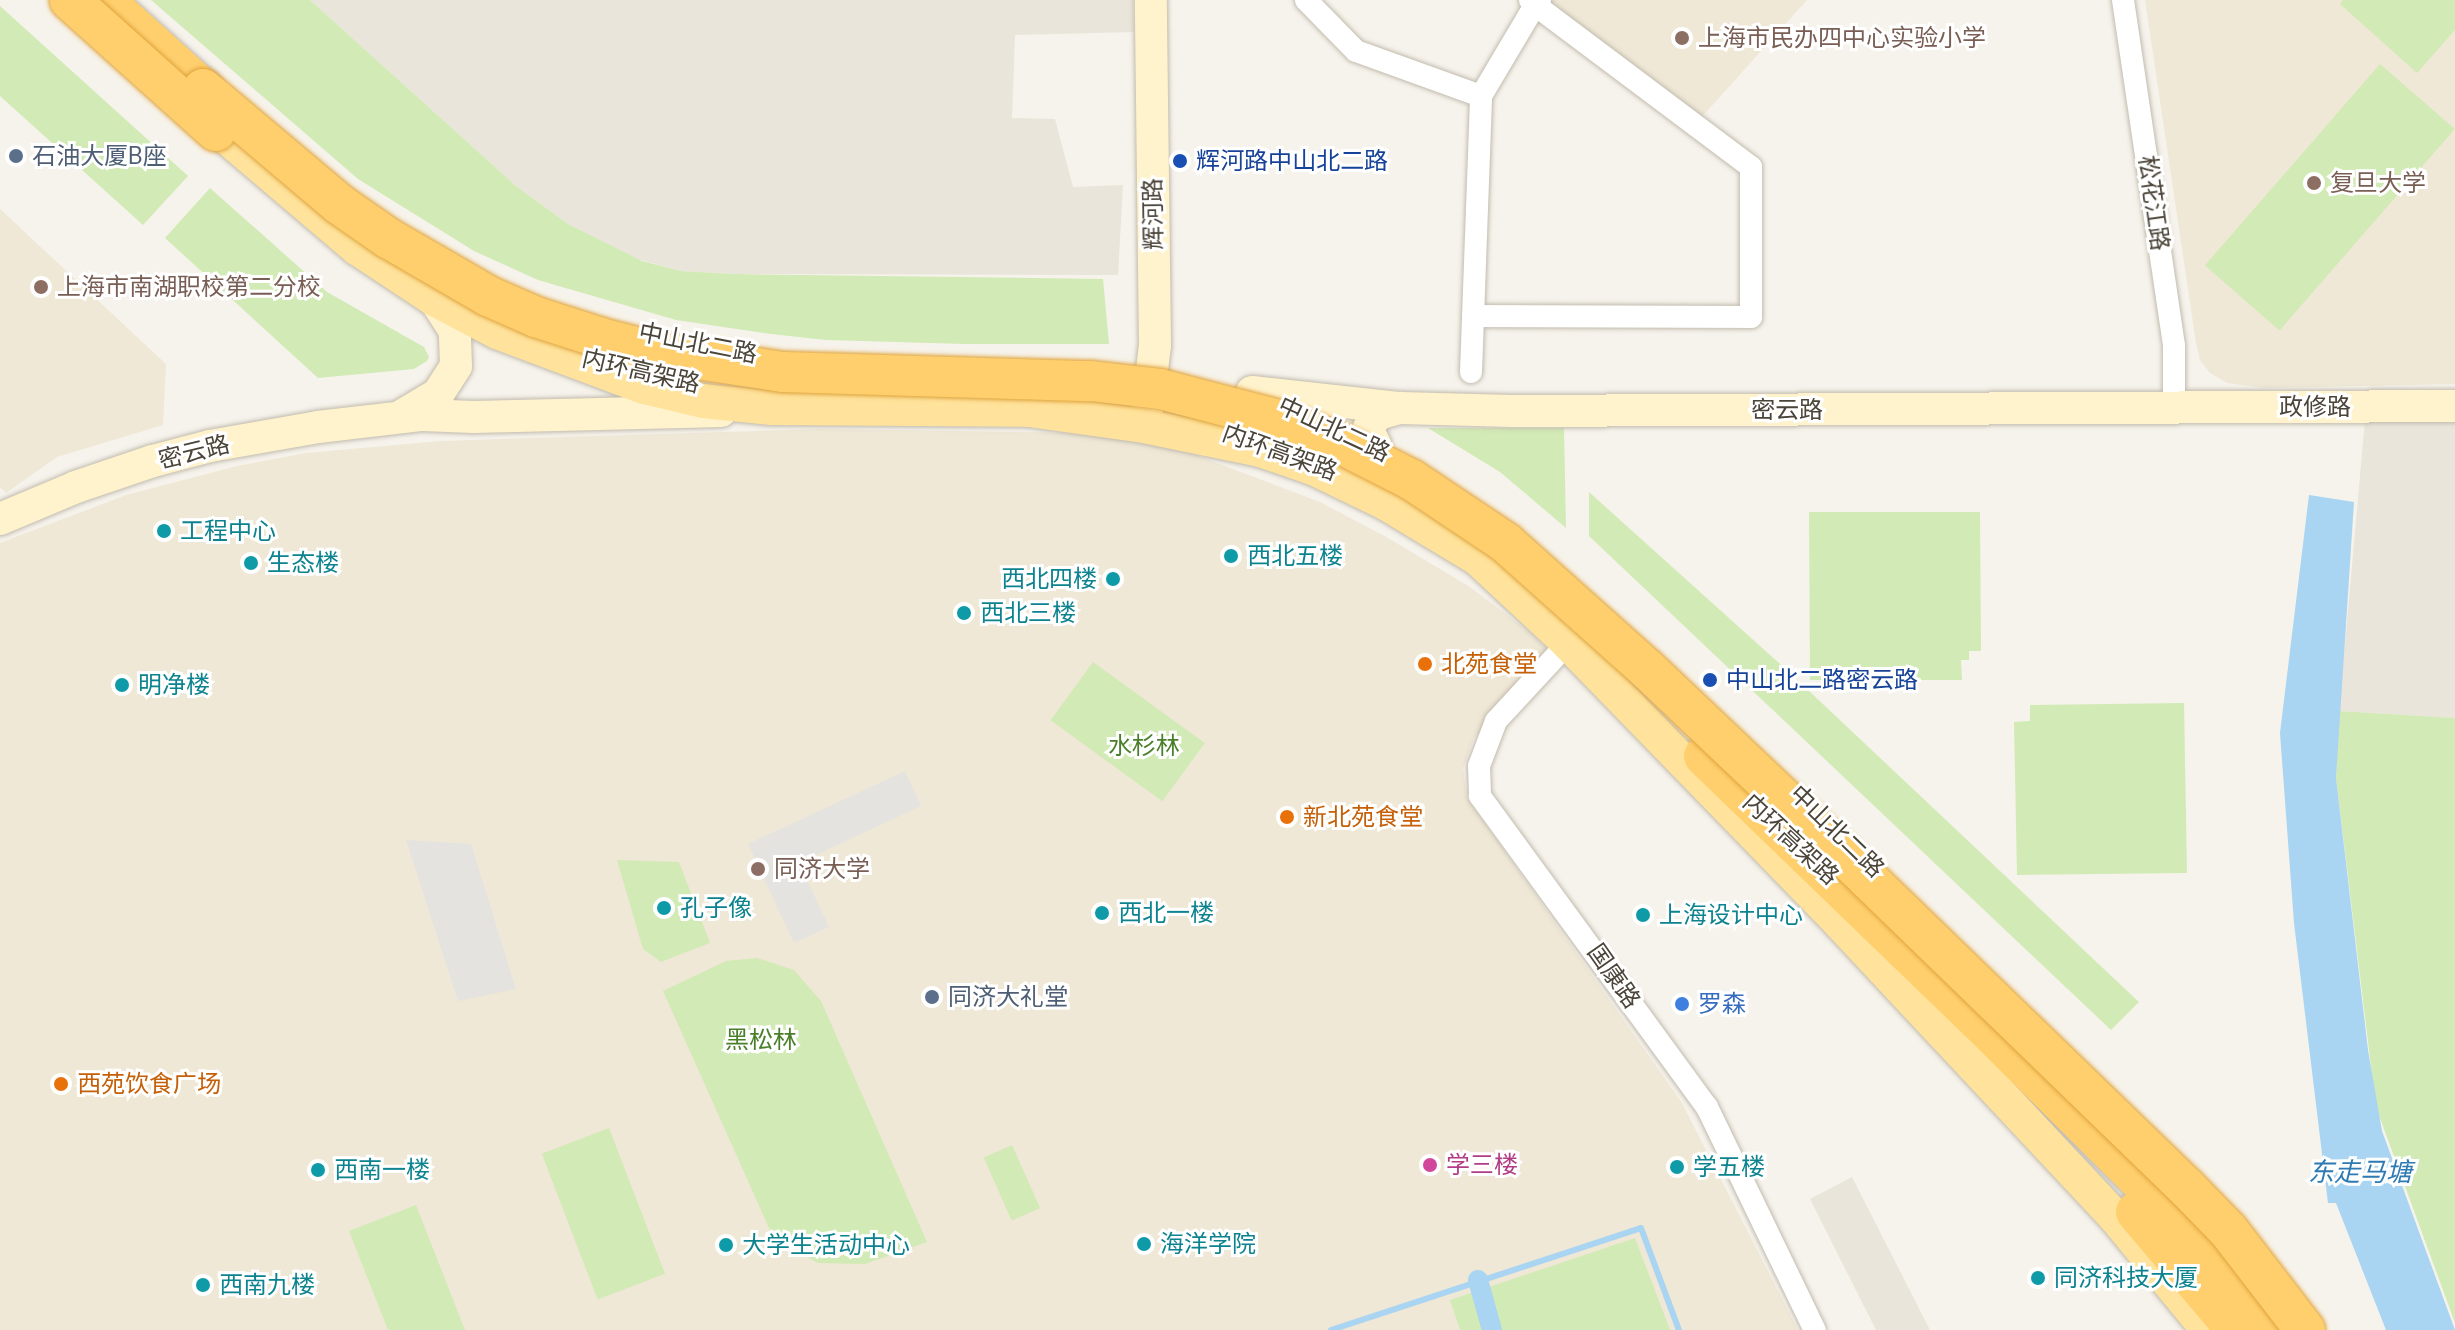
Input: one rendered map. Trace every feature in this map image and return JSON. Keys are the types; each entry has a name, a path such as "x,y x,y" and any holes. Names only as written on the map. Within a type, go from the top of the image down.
{"highway":[{"name":"内环高架路","path":"69,0 260,170 353,245 430,292 510,330 585,360 717,388 1097,408 1185,421 1314,460 1387,496 1479,551 1637,690 2179,1220 2230,1273 2276,1330"},
{"name":"内环高架路","path":"104,0 339,204 448,275 536,317 659,353 783,372 1091,381 1160,389 1283,421 1341,444 1412,480 1506,543 1647,669 1868,879 2228,1230 2302,1330"},
{"path":"1704,756 1949,1018 2117,1190 2236,1330"}],"main road":[{"name":"中山北二路","path":"69,0 357,248 434,299 497,332 644,387 703,401 772,408 1029,410 1144,426 1260,450 1313,468 1387,504 1477,558 1568,643 1839,922 2116,1218 2208,1330"},
{"name":"中山北二路","path":"122,0 358,202 408,238 494,283 549,306 686,344 778,358 1153,375 1252,392 1375,444 1443,485 1521,540 1601,607 2058,1044 2198,1189 2238,1239 2302,1330"}],"street":[{"name":"辉河路","path":"1144,426 1153,375 1151,0"},
{"path":"1306,0 1356,51 1481,96"},
{"name":"松花江路","path":"2123,0 2174,346 2174,408"},
{"path":"1471,372 1473,316 1481,96 1535,2 1751,167 1751,317 1473,316"},
{"name":"密云路","path":"397,417 417,410 438,394 456,366 455,331 434,299"},
{"name":"密云路","path":"1252,392 1400,408 1525,411 2174,408"},
{"name":"政修路","path":"2174,408 2455,406"},
{"name":"密云路","path":"0,519 89,482 182,453 288,432 397,417 772,408"},
{"path":"1375,444 1368,431 1372,420 1381,413 1400,408"},
{"name":"国康路","path":"1568,643 1496,721 1479,766 1480,796 1707,1107 1815,1330"}],"shaded area":[{"path":"310,0 1133,0 1134,32 1015,35 1012,118 1055,119 1073,187 1123,185 1118,275 733,274 681,271 637,259 568,224 516,186"},
{"name":"上海市民办四中心实验小学","path":"1550,0 1807,0 1700,119 1548,3"},
{"name":"复旦大学","path":"2145,0 2455,0 2455,384 2265,388 2227,383 2210,373 2200,360 2196,343"},
{"name":"上海市南湖职校第二分校","path":"0,209 166,364 163,425 57,457 6,493 0,487"},
{"path":"2455,419 2455,718 2339,711 2365,420"},
{"name":"同济大学","path":"818,429 1082,433 1134,439 1193,454 1320,502 1388,538 1470,587 1531,633 1552,655 1474,738 1463,768 1467,798 1682,1103 1798,1330 0,1330 0,543 126,495 237,466 306,453 440,441"},
{"path":"905,771 921,806 799,863 829,927 794,943 748,844"},
{"path":"406,840 471,844 516,989 458,1001"},
{"path":"1852,1177 1930,1330 1876,1330 1810,1199"}],"green space":[{"path":"151,0 310,0 516,186 568,224 642,261 681,271 733,274 1103,279 1109,344 826,340 771,334 676,320 538,280 474,251 358,179"},
{"path":"2343,0 2455,0 2455,30 2417,73 2340,4"},
{"path":"0,6 188,176 143,225 0,96"},
{"path":"2380,64 2455,129 2280,330 2205,266"},
{"path":"210,188 327,292 424,347 429,357 427,361 414,369 318,378 165,238"},
{"path":"1428,428 1564,428 1566,528 1500,472"},
{"path":"1589,492 1790,673 2139,1002 2111,1030 1589,536"},
{"path":"1809,512 1980,512 1981,651 1969,651 1969,660 1961,660 1962,680 1810,680"},
{"name":"水杉林","path":"1093,662 1205,743 1162,801 1051,720"},
{"path":"2184,703 2187,873 2017,875 2014,722 2030,721 2030,705"},
{"path":"2339,711 2455,718 2455,1323 2376,1107 2336,778"},
{"path":"617,860 679,862 710,943 661,962 643,949"},
{"name":"黑松林","path":"757,958 794,970 821,1001 927,1242 865,1264 818,1263 787,1246 769,1228 663,991 726,961"},
{"path":"609,1128 665,1274 598,1299 542,1154"},
{"path":"1012,1145 1040,1208 1012,1221 984,1158"},
{"path":"416,1205 465,1330 388,1330 349,1231"},
{"path":"1635,1238 1670,1330 1460,1330 1450,1300"}],"water":[{"name":"东走马塘","path":"2309,495 2354,502 2336,778 2368,1050 2382,1131 2455,1330 2386,1330 2336,1203 2328,1203 2294,923 2280,733"}],"waterway":[{"path":"1331,1330 1641,1228 1679,1330"},
{"path":"1478,1280 1492,1330"}],"place":[{"name":"上海市民办四中心实验小学","path":"1682,38"},
{"name":"石油大厦B座","path":"16,156"},
{"name":"辉河路中山北二路","path":"1180,161"},
{"name":"复旦大学","path":"2314,183"},
{"name":"上海市南湖职校第二分校","path":"41,287"},
{"name":"工程中心","path":"164,531"},
{"name":"西北五楼","path":"1231,556"},
{"name":"生态楼","path":"251,563"},
{"name":"西北四楼","path":"1113,579"},
{"name":"西北三楼","path":"964,613"},
{"name":"北苑食堂","path":"1425,664"},
{"name":"中山北二路密云路","path":"1710,680"},
{"name":"明净楼","path":"122,685"},
{"name":"新北苑食堂","path":"1287,817"},
{"name":"同济大学","path":"758,869"},
{"name":"孔子像","path":"664,908"},
{"name":"西北一楼","path":"1102,913"},
{"name":"上海设计中心","path":"1643,915"},
{"name":"同济大礼堂","path":"932,997"},
{"name":"罗森","path":"1682,1004"},
{"name":"西苑饮食广场","path":"61,1084"},
{"name":"学三楼","path":"1430,1165"},
{"name":"学五楼","path":"1677,1167"},
{"name":"西南一楼","path":"318,1170"},
{"name":"海洋学院","path":"1144,1244"},
{"name":"大学生活动中心","path":"726,1245"},
{"name":"同济科技大厦","path":"2038,1278"},
{"name":"西南九楼","path":"203,1285"}]}
